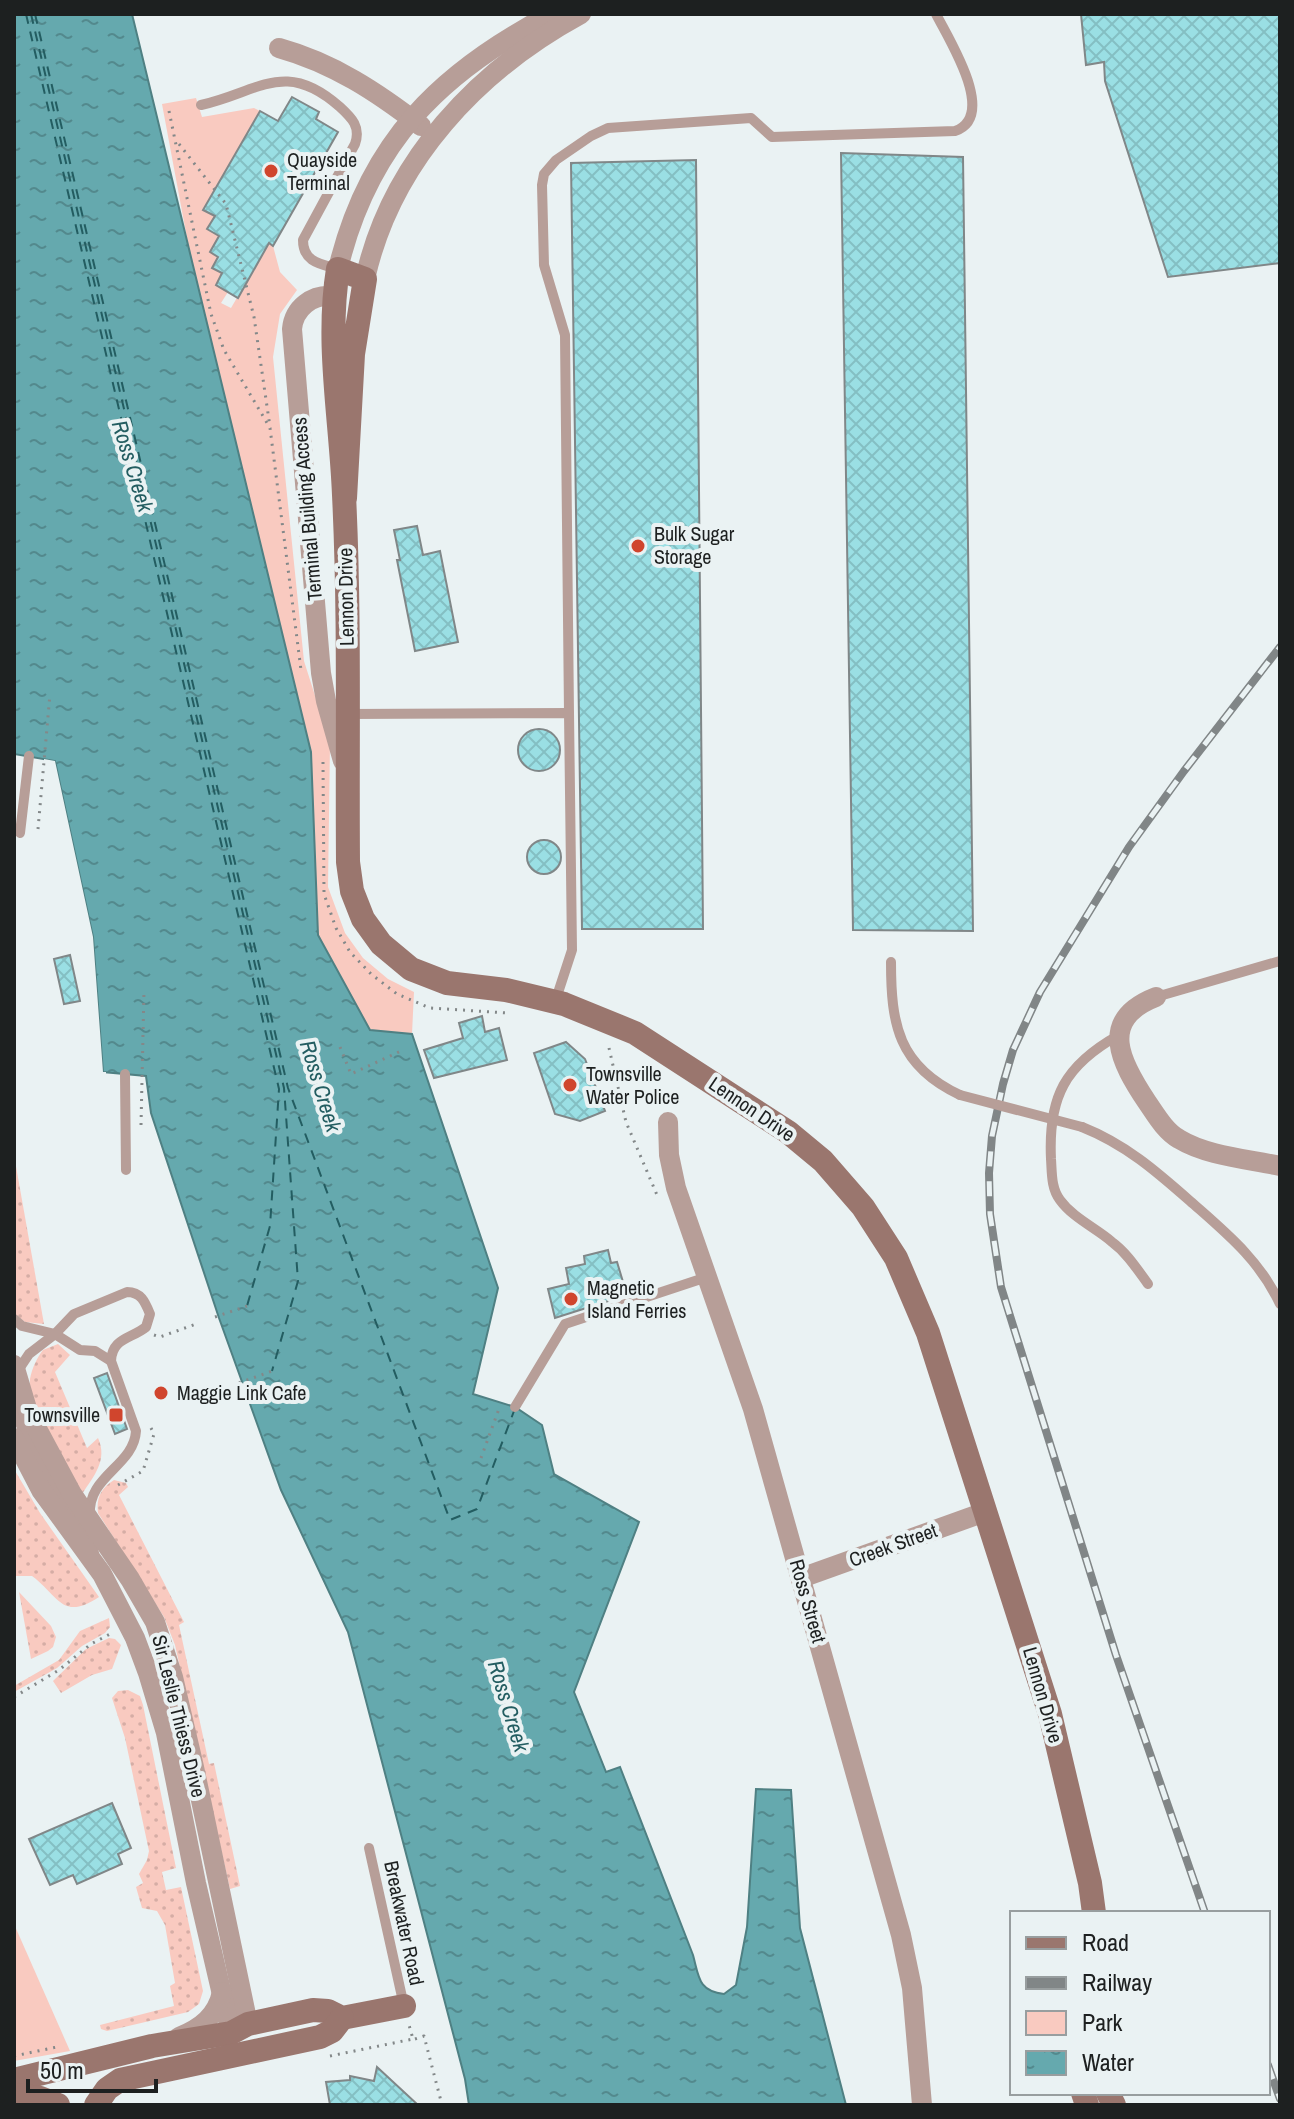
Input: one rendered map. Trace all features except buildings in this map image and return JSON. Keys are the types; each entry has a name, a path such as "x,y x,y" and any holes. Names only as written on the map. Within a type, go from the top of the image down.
{"street":[{"name":"Lennon Drive","path":"552,14 468,64 410,118 375,169 360,199 338,269 333,296 332,334 345,498 349,876 363,919 381,944 411,969 436,980 506,990 555,1002 620,1026 670,1054 788,1132 844,1183 881,1231 910,1285 928,1333 1046,1700 1090,1883 1094,1911"},
{"name":"Lennon Drive","path":"345,498 358,315 372,256 395,201 434,136 467,98 519,51 581,14"},
{"path":"279,48 317,60 346,74 434,136"},
{"path":"338,269 365,279"},
{"name":"Terminal Building Access","path":"333,296 322,296 304,305 294,317 292,329 321,673 347,777"},
{"path":"333,296 347,302 358,315"},
{"path":"1156,997 1130,1012 1122,1025 1119,1049 1125,1067 1155,1113 1175,1137 1197,1147 1280,1166"},
{"name":"Ross Street","path":"668,1122 672,1173 753,1409 909,1966 921,2099"},
{"name":"Sir Leslie Thiess Drive","path":"15,1372 28,1412 72,1494 130,1579 155,1622 173,1677 242,2041"},
{"name":"Sir Leslie Thiess Drive","path":"14,1438 41,1490 102,1574 148,1673 166,1733 222,1992 242,2041"},
{"name":"Creek Street","path":"801,1578 985,1512"},
{"name":"Lennon Drive","path":"1078,1838 1081,1911"},
{"path":"14,2080 183,2036 202,2026 218,2006 222,1992"},
{"path":"152,2046 320,2037 332,2031 342,2018 404,2006"},
{"path":"96,2105 107,2089 120,2080 182,2067 242,2041"},
{"path":"77,2064 87,2073 141,2063 182,2067"},
{"path":"14,2095 40,2098 58,2105"}],"lane":[{"path":"555,1002 572,950 565,335 543,258 544,174 556,160 608,128 751,118 772,137 955,131 962,128 973,115 972,100 955,49 936,14"},
{"path":"201,105 265,83 284,80 320,91 353,120 358,136 355,144 303,240 303,250 308,258 338,269"},
{"path":"347,714 569,713"},
{"path":"20,833 29,756"},
{"path":"1156,997 1280,961"},
{"path":"891,962 892,1013 912,1059 930,1076 960,1095 1082,1127 1119,1144 1144,1161 1231,1237 1256,1264 1280,1304"},
{"path":"1120,1035 1096,1048 1075,1066 1062,1086 1051,1130 1053,1183 1060,1201 1116,1244 1148,1284"},
{"path":"125,1074 126,1170"},
{"path":"515,1407 565,1324 707,1277"},
{"path":"15,1372 38,1345 55,1334 74,1314 127,1292 134,1292 143,1300 150,1314 146,1327 116,1343 111,1361 136,1436 128,1452 95,1488 91,1498 91,1522"},
{"path":"14,1319 22,1326 55,1334 80,1350 95,1351 111,1361"},
{"path":"14,1408 22,1431 49,1480 88,1537 102,1574"},
{"name":"Breakwater Road","path":"369,1848 404,2006"}],"path":[{"path":"176,141 226,204 254,317 270,428"},
{"path":"38,829 50,694"},
{"path":"340,1047 351,1074 401,1051"},
{"path":"609,1048 626,1122 658,1197"},
{"path":"215,1317 247,1306"},
{"path":"146,1327 155,1337 160,1337 196,1324"},
{"path":"239,1383 272,1371"},
{"path":"481,1458 505,1395"},
{"path":"114,1487 143,1471 154,1434 146,1417"},
{"path":"14,1697 59,1670 91,1644 128,1625"},
{"path":"413,2039 424,2036 442,2105"},
{"path":"14,2056 60,2046"}],"green space":[{"path":"196,98 202,117 254,108 260,111 203,209 215,216 207,229 219,236 210,252 218,257 212,268 222,273 216,285 228,292 221,303 231,308 269,243 273,246 280,272 297,290 280,314 273,357 304,661 330,743 328,887 345,933 363,958 388,979 414,992 412,1034 370,1030 318,935 311,752 190,254 162,104"},
{"path":"14,1155 44,1324 25,1322 14,1313"},
{"path":"58,1344 70,1355 55,1372 87,1448 98,1438 101,1446 98,1468 82,1494 41,1422 31,1392 30,1379 39,1356 43,1350"},
{"path":"14,1469 40,1513 99,1597 77,1607 68,1606 32,1576 16,1576"},
{"path":"114,1480 126,1483 128,1487 119,1495 184,1622 179,1625 209,1764 214,1763 240,1886 230,1889 175,1645 164,1617 98,1513 100,1494"},
{"path":"19,1592 51,1626 56,1637 53,1647 31,1659"},
{"path":"109,1618 110,1627 105,1633 82,1646 57,1668 14,1692 14,1686 59,1660 80,1631"},
{"path":"109,1638 121,1645 112,1669 92,1675 61,1693 53,1681 86,1649"},
{"path":"128,1690 140,1696 143,1705 176,1868 162,1872 166,1890 181,1887 203,1991 199,2004 188,2012 107,2031 100,2025 174,2006 170,1986 175,1983 165,1925 157,1911 142,1908 136,1887 143,1883 139,1874 149,1851 125,1738 112,1698 118,1691"},
{"path":"14,1924 70,2051 14,2061"}],"water":[{"name":"Ross Creek","path":"14,14 132,14 311,752 318,935 370,1030 412,1034 498,1288 473,1394 515,1407 542,1425 554,1474 639,1522 574,1692 606,1772 620,1767 701,1982 709,1990 724,1994 736,1985 747,1927 756,1789 791,1790 800,1928 846,2105 469,2105 465,2079 348,1632 281,1490 219,1318 151,1113 146,1076 103,1072 93,937 55,761 14,754"}],"pier":[{"path":"44,759 55,761 93,937 103,1072 106,1076 99,1073 89,938 51,764 44,763"}],"ferry route":[{"path":"26,14 279,1089 270,1226 247,1306"},
{"path":"31,14 284,1088 298,1281 272,1371"},
{"path":"35,14 288,1088 450,1520 477,1509 514,1411"}],"railway":[{"path":"1204,1911 1116,1655 1001,1287 990,1214 989,1173 992,1136 1003,1084 1013,1050 1040,992 1129,847 1280,647"},
{"path":"1270,2071 1280,2099"}],"place":[{"name":"Quayside Terminal","path":"271,171"},
{"name":"Bulk Sugar Storage","path":"638,546"},
{"name":"Townsville Water Police","path":"570,1085"},
{"name":"Magnetic Island Ferries","path":"571,1299"},
{"name":"Maggie Link Cafe","path":"161,1393"},
{"name":"Townsville","path":"116,1415"}]}
